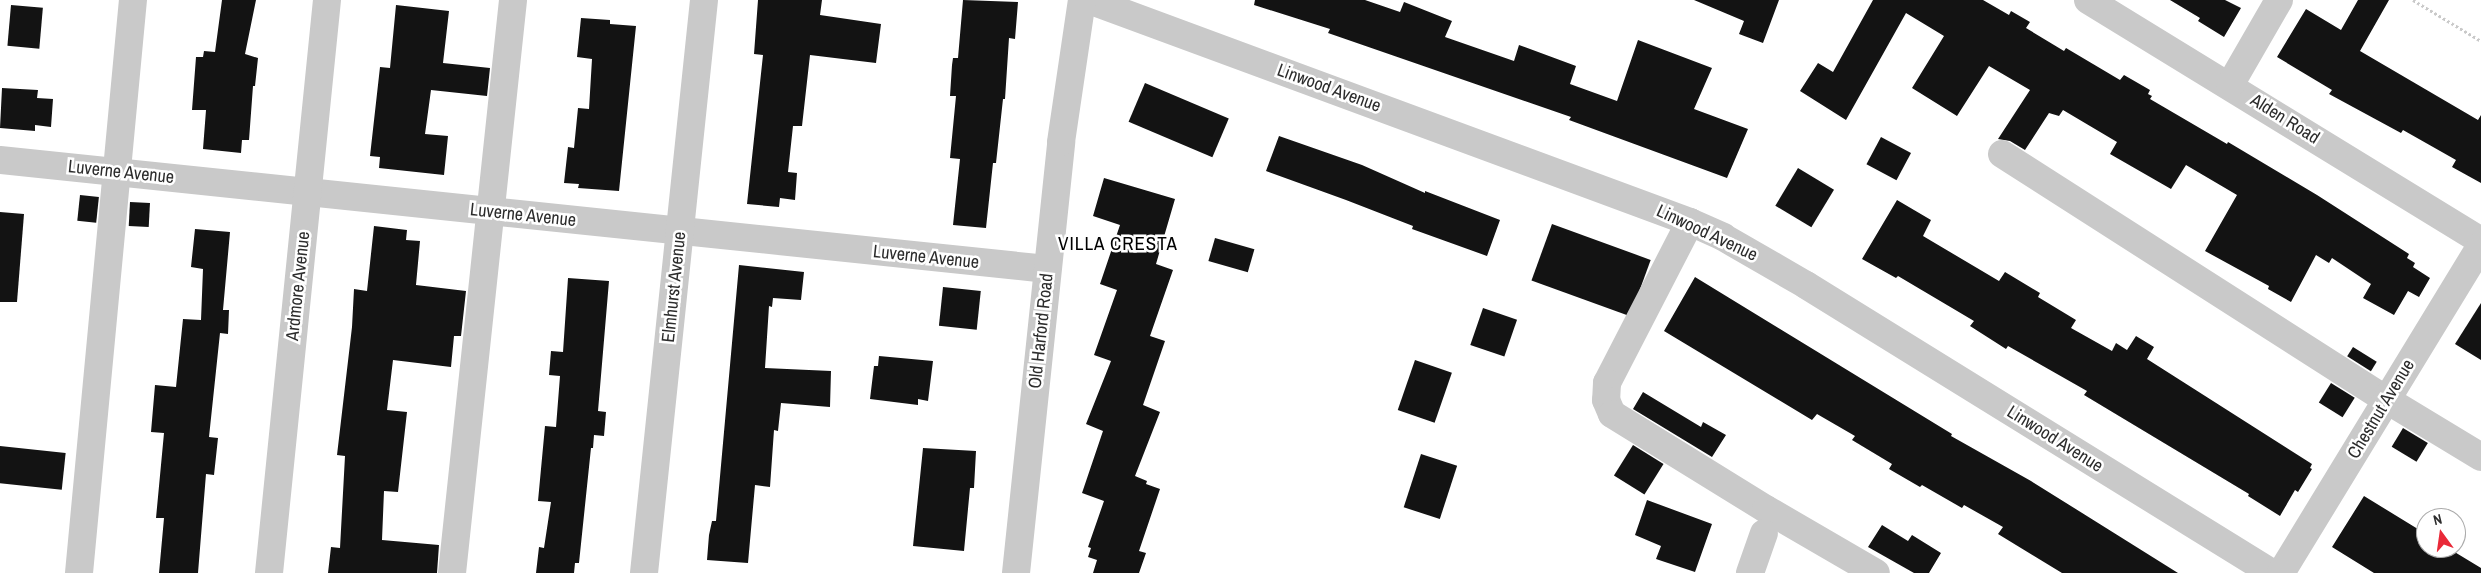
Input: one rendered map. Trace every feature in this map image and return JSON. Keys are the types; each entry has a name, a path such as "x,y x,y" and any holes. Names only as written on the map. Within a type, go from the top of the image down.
{"street":[{"path":"79,573 133,0"},
{"name":"Ardmore Avenue","path":"269,573 327,0"},
{"path":"452,573 514,0"},
{"name":"Elmhurst Avenue","path":"644,573 704,0"},
{"name":"Old Harford Road","path":"1016,573 1061,142 1082,0"},
{"name":"Linwood Avenue","path":"1089,0 1690,222 1738,246 1798,280 2272,573"},
{"name":"Alden Road","path":"2088,0 2230,85 2481,241"},
{"path":"2230,85 2279,0"},
{"path":"2002,154 2387,400 2481,457"},
{"name":"Luverne Avenue","path":"0,160 1047,269"},
{"path":"1690,222 1607,383 1606,400 1612,414 1766,509 1876,573"},
{"name":"Chestnut Avenue","path":"2281,573 2481,245"},
{"path":"1750,573 1764,532"}],"path":[{"path":"2413,0 2481,41"}],"building":[{"path":"222,0 256,0 245,54 258,58 255,86 253,86 249,140 242,140 241,153 203,149 206,110 192,110 196,57 203,57 204,51 215,52"},
{"path":"758,0 822,0 820,15 881,24 876,63 810,55 802,126 793,126 788,172 797,173 795,200 780,198 779,207 747,204 763,55 754,54"},
{"path":"963,0 1018,2 1015,39 1009,38 1005,99 1003,99 996,163 993,163 986,228 953,225 960,159 950,158 956,96 950,96 953,58 958,58"},
{"path":"1255,0 1365,0 1400,12 1404,2 1452,21 1445,37 1514,61 1519,45 1576,66 1570,84 1617,101 1638,40 1712,68 1694,109 1748,129 1727,178 1569,120 1571,117 1328,33 1330,29 1254,5"},
{"path":"1694,0 1779,0 1763,43 1739,34 1744,21"},
{"path":"1873,0 1983,0 2009,15 2011,11 2030,22 2026,28 2064,51 2066,48 2120,80 2124,75 2150,90 2148,94 2152,96 2150,99 2227,144 2228,142 2317,195 2409,254 2407,258 2415,263 2413,267 2430,278 2419,297 2408,291 2394,315 2363,298 2371,284 2332,258 2329,263 2316,255 2291,302 2268,289 2269,286 2205,251 2237,195 2186,165 2171,189 2110,154 2117,142 2063,110 2059,116 2049,113 2025,150 2010,141 1998,139 2030,90 1989,66 1957,116 1912,88 1944,36 1906,13 1846,120 1800,91 1818,63 1833,72"},
{"path":"2170,0 2225,0 2241,8 2224,37 2198,21 2200,18"},
{"path":"2358,0 2389,0 2360,51 2478,120 2481,115 2481,183 2452,167 2456,160 2403,130 2401,133 2329,94 2332,90 2277,57 2306,9 2341,30"},
{"path":"11,5 43,8 39,49 7,46"},
{"path":"396,5 449,11 443,63 490,68 487,96 431,90 425,134 448,136 444,175 379,168 380,157 370,156 380,67 390,68"},
{"path":"581,18 610,20 610,24 636,26 619,191 578,188 579,184 564,183 568,147 574,148 578,108 589,109 592,59 577,57"},
{"path":"1145,83 1229,119 1212,157 1129,122"},
{"path":"2,88 38,90 37,98 53,99 51,127 35,125 35,131 0,128"},
{"path":"1279,136 1362,165 1425,193 1425,191 1500,220 1487,256 1412,229 1413,226 1266,171"},
{"path":"1881,137 1911,153 1896,180 1866,164"},
{"path":"1798,168 1834,190 1811,227 1775,206"},
{"path":"1104,178 1175,199 1156,264 1173,270 1150,336 1165,341 1143,405 1160,412 1135,476 1147,481 1146,484 1160,489 1139,551 1146,553 1139,573 1093,573 1097,560 1088,557 1091,548 1088,547 1104,501 1082,493 1103,431 1086,424 1111,361 1094,355 1117,290 1100,284 1120,225 1093,216"},
{"path":"80,195 99,197 96,223 77,221"},
{"path":"1897,200 1931,220 1923,236 1999,281 2005,272 2040,293 2038,297 2076,320 2071,328 2112,351 2116,343 2127,350 2136,336 2154,347 2147,359 2312,464 2310,468 2312,469 2298,492 2295,490 2280,516 2248,496 2249,494 2084,395 2087,391 2008,346 2006,349 1970,326 1974,321 1898,276 1896,278 1862,259"},
{"path":"130,202 150,203 149,227 129,226"},
{"path":"0,212 24,214 17,302 0,302"},
{"path":"1552,224 1651,260 1630,316 1531,280"},
{"path":"374,226 407,230 406,240 420,241 416,285 466,291 461,336 454,336 451,367 393,360 387,410 407,412 398,492 384,491 382,540 439,545 437,573 328,573 331,547 340,548 345,456 337,455 352,327 354,289 367,291"},
{"path":"195,229 230,232 223,310 229,310 228,334 220,333 209,437 218,438 214,475 206,474 198,573 159,573 164,518 156,518 164,433 151,432 155,385 176,387 183,319 201,320 203,269 191,267"},
{"path":"1215,238 1254,249 1248,272 1208,261"},
{"path":"739,265 804,272 801,300 773,298 772,307 769,306 765,368 831,371 830,407 781,403 778,431 774,430 770,487 755,485 748,563 707,560 712,521 716,521"},
{"path":"1695,277 1952,434 1951,436 2031,481 2178,573 2062,573 1998,534 2003,527 1964,505 1962,508 1922,485 1920,487 1889,469 1892,464 1852,440 1855,436 1817,414 1812,420 1664,331"},
{"path":"568,278 609,281 598,411 606,412 604,436 594,435 593,448 591,448 579,563 575,563 574,573 536,573 539,547 544,548 551,502 538,501 545,426 556,427 560,376 549,375 551,351 563,352"},
{"path":"943,287 981,291 977,330 939,326"},
{"path":"2481,303 2481,360 2455,344"},
{"path":"1483,308 1517,320 1504,357 1470,345"},
{"path":"2353,347 2377,362 2371,371 2347,356"},
{"path":"879,356 933,361 928,401 918,399 918,405 870,399 874,366 878,366"},
{"path":"1415,360 1452,373 1435,423 1398,410"},
{"path":"2331,383 2355,398 2343,417 2319,403"},
{"path":"1643,392 1701,427 1703,422 1726,435 1712,457 1633,409"},
{"path":"2403,428 2428,443 2417,462 2392,447"},
{"path":"1633,445 1664,464 1644,495 1614,476"},
{"path":"0,446 66,453 62,490 0,483"},
{"path":"923,448 976,451 974,488 970,488 964,551 913,546"},
{"path":"1421,454 1457,466 1440,519 1404,507"},
{"path":"2364,496 2416,528 2416,558 2464,558 2481,568 2481,573 2374,573 2332,547"},
{"path":"1647,500 1712,524 1695,572 1656,559 1661,546 1635,535"},
{"path":"1882,525 1908,541 1912,535 1941,553 1929,573 1914,573 1868,547"}],"district":[{"name":"VILLA CRESTA","path":"1118,244"}]}
